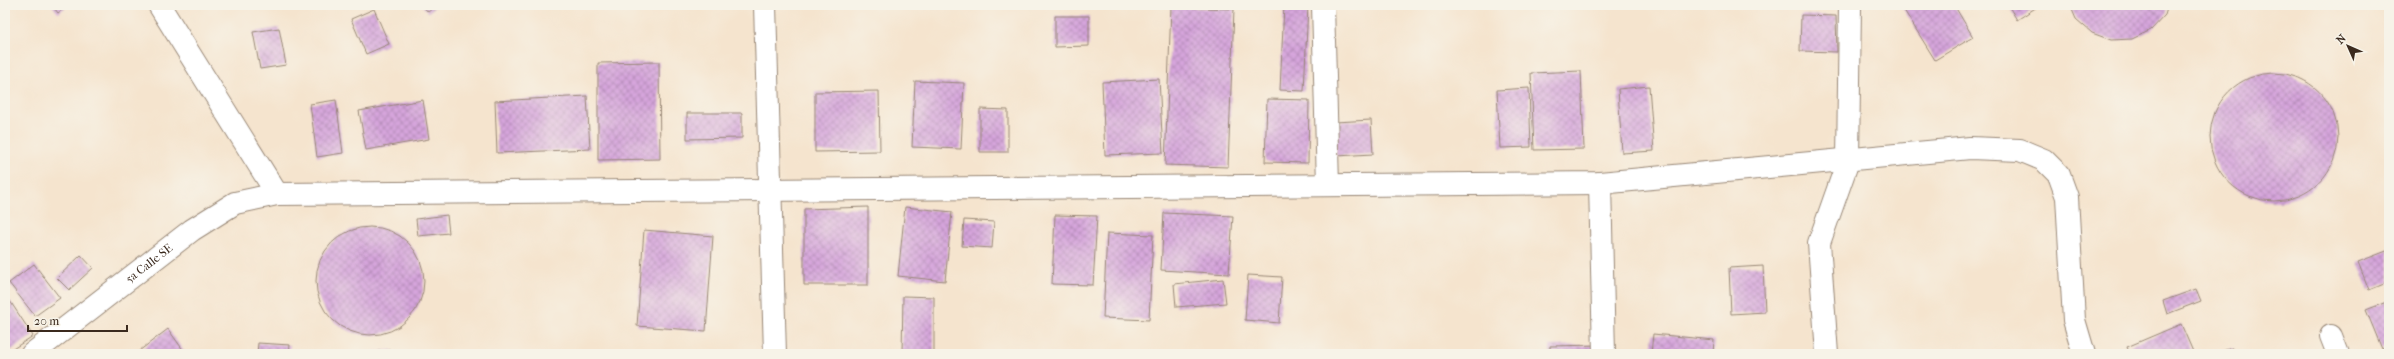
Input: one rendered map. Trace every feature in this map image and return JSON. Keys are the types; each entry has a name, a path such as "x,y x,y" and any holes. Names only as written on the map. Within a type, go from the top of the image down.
{"street":[{"path":"159,5 277,194"},
{"path":"765,5 775,354"},
{"path":"1323,5 1328,185"},
{"path":"1826,354 1819,243 1848,161 1850,5"},
{"name":"5a Calle SE","path":"32,354 192,230 235,203 277,194 1600,183 1848,161 1970,148 2020,150 2044,160 2059,176 2067,197 2074,320 2084,354"},
{"path":"1600,183 1604,354"}],"building":[{"path":"52,5 68,5 58,13"},
{"path":"422,5 437,5 428,12"},
{"path":"1284,5 1308,5 1304,91 1280,90"},
{"path":"1905,5 1954,5 1973,37 1935,60 1902,7"},
{"path":"2008,5 2040,5 2017,20"},
{"path":"2070,5 2168,5 2165,15 2151,30 2132,39 2111,40 2092,33 2076,19"},
{"path":"1171,7 1234,9 1228,167 1165,165"},
{"path":"374,9 389,44 366,54 351,19"},
{"path":"1801,15 1836,16 1837,52 1800,51"},
{"path":"1055,16 1089,16 1089,46 1055,47"},
{"path":"279,28 286,65 260,69 253,32"},
{"path":"659,62 660,159 598,160 598,63"},
{"path":"1581,71 1584,149 1534,150 1531,73"},
{"path":"2274,73 2286,74 2298,78 2319,92 2333,113 2337,125 2337,149 2333,161 2319,182 2298,196 2286,200 2274,201 2262,200 2250,196 2229,182 2215,161 2211,149 2210,137 2211,125 2215,113 2229,92 2250,78 2262,74"},
{"path":"1159,79 1163,153 1105,155 1102,82"},
{"path":"915,81 964,83 961,149 912,147"},
{"path":"1649,86 1654,151 1622,153 1618,89"},
{"path":"1529,88 1531,147 1500,148 1497,90"},
{"path":"879,91 880,151 815,152 815,92"},
{"path":"587,96 590,149 497,153 495,101"},
{"path":"1267,99 1309,100 1308,163 1265,162"},
{"path":"336,100 343,153 317,157 310,104"},
{"path":"423,100 429,139 366,150 359,111"},
{"path":"980,109 1008,110 1008,152 980,152"},
{"path":"687,113 742,113 742,138 687,139"},
{"path":"1371,120 1373,154 1336,156 1335,122"},
{"path":"868,207 868,285 804,285 804,209"},
{"path":"905,207 952,212 945,281 898,276"},
{"path":"1164,213 1233,216 1229,274 1161,270"},
{"path":"447,215 449,233 418,236 416,219"},
{"path":"1055,215 1097,216 1093,285 1052,284"},
{"path":"964,220 994,222 992,248 962,246"},
{"path":"370,227 391,231 408,243 420,260 424,281 420,302 408,319 391,331 370,335 349,331 332,319 320,302 316,281 320,260 332,243 349,231"},
{"path":"644,230 713,236 706,331 637,326"},
{"path":"1107,233 1153,235 1149,320 1103,318"},
{"path":"2389,250 2389,282 2369,290 2358,262"},
{"path":"81,255 93,268 69,290 57,278"},
{"path":"34,264 60,298 35,316 9,283"},
{"path":"1763,266 1765,312 1731,314 1729,268"},
{"path":"1248,275 1282,277 1279,323 1245,320"},
{"path":"1223,279 1226,303 1176,307 1174,284"},
{"path":"2196,289 2201,301 2167,314 2163,301"},
{"path":"903,296 934,297 934,354 902,354"},
{"path":"10,301 33,336 5,354 5,304"},
{"path":"2389,301 2389,346 2382,349 2366,310"},
{"path":"2181,324 2194,354 2130,354 2127,347"},
{"path":"168,329 186,354 135,354"},
{"path":"1653,334 1714,340 1713,354 1651,354"},
{"path":"258,343 290,345 289,354 257,354"},
{"path":"1599,345 1599,354 1550,354 1550,346"},
{"path":"2232,348 2234,354 2213,354"},
{"path":"392,350 392,354 361,354 361,353"}]}
